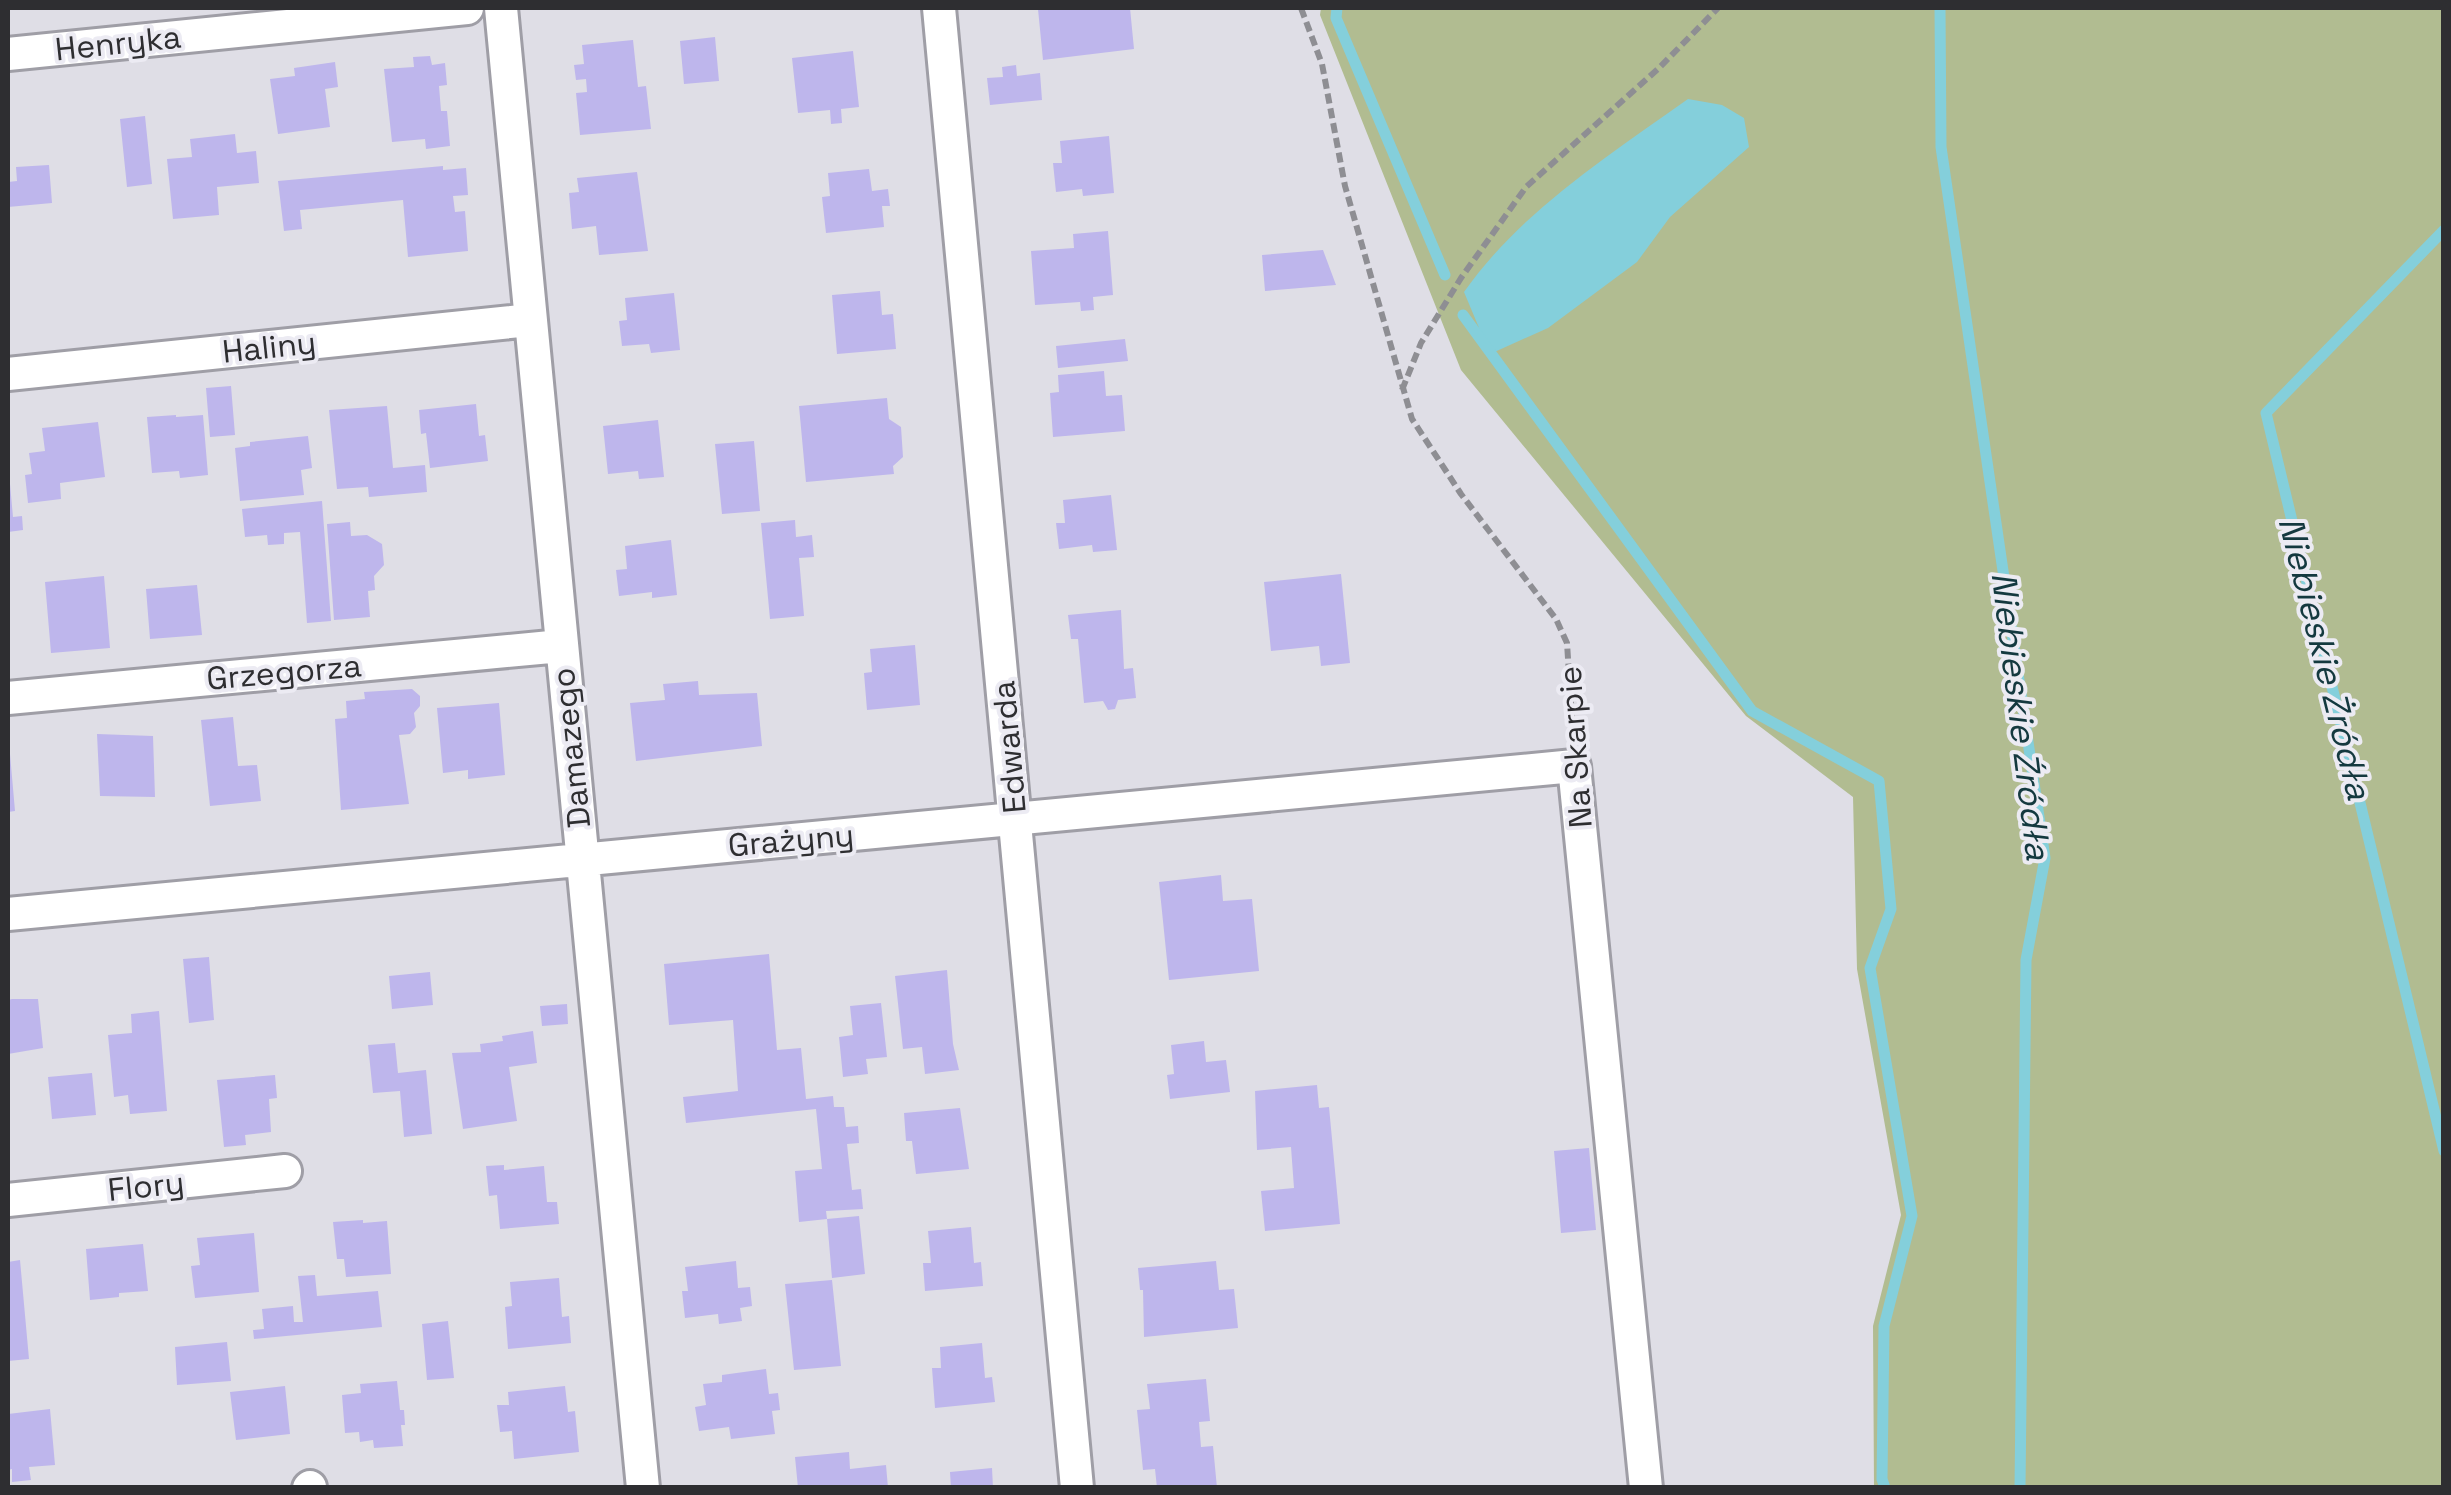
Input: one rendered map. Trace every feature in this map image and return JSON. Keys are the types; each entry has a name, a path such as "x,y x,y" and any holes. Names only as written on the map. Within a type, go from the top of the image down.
{"street":[{"name":"Henryka","path":"8,54 467,8"},
{"name":"Damazego","path":"501,8 643,1488"},
{"name":"Edwarda","path":"939,8 1076,1488"},
{"name":"Haliny","path":"8,374 530,320"},
{"name":"Grzegorza","path":"8,698 561,646"},
{"name":"Grażyny","path":"8,914 1574,766"},
{"name":"Na Skarpie","path":"1574,766 1646,1488"},
{"name":"Flory","path":"8,1200 284,1171"}],"path":[{"name":"Na Skarpie","path":"1300,8 1322,64 1345,186 1412,419 1461,494 1556,619 1567,643 1574,766"},
{"path":"1401,391 1422,343 1461,278 1526,187 1658,69 1718,8"}],"green space":[{"path":"1321,8 2443,8 2443,1487 1874,1487 1873,1326 1901,1215 1857,969 1853,797 1746,716 1461,370 1320,15"}],"water":[{"path":"1688,99 1722,105 1744,118 1749,147 1670,217 1637,262 1548,328 1490,354 1464,292 1539,210"}],"building":[{"path":"1130,8 1134,49 1043,60 1038,9"},
{"path":"715,37 719,81 684,84 680,41"},
{"path":"633,40 638,87 646,86 651,129 580,135 576,93 587,92 586,79 576,80 574,65 584,64 582,45"},
{"path":"853,51 859,107 841,109 842,123 831,124 830,110 798,113 792,58"},
{"path":"430,56 432,65 445,63 447,85 439,86 441,111 447,111 450,146 426,149 425,139 392,142 384,69 414,67 413,57"},
{"path":"335,62 338,87 325,89 330,127 278,134 270,79 295,76 294,68"},
{"path":"1016,65 1017,76 1040,73 1042,100 990,105 987,78 1003,77 1002,67"},
{"path":"145,116 152,184 127,187 120,119"},
{"path":"235,134 237,153 256,151 259,183 217,187 219,215 173,219 167,159 192,157 190,139"},
{"path":"1109,136 1114,193 1083,196 1082,189 1056,192 1053,163 1062,163 1060,141"},
{"path":"49,165 52,203 8,207 8,182 17,181 16,167"},
{"path":"443,166 443,170 466,168 468,195 453,196 455,212 465,211 468,251 408,257 403,200 300,210 302,229 284,231 278,181"},
{"path":"869,169 872,191 888,189 890,206 882,206 884,227 826,233 822,197 830,196 828,173"},
{"path":"637,172 648,251 599,255 596,226 572,229 569,193 579,192 577,178"},
{"path":"1108,231 1113,295 1093,297 1094,310 1081,311 1080,302 1035,305 1031,251 1074,248 1073,234"},
{"path":"1323,250 1336,285 1265,291 1262,255"},
{"path":"880,291 882,315 893,314 896,349 837,354 832,295"},
{"path":"674,293 680,350 651,353 649,344 622,346 619,321 627,320 625,298"},
{"path":"1125,339 1128,361 1058,368 1056,346"},
{"path":"1104,371 1106,396 1122,395 1125,431 1053,437 1050,393 1059,392 1058,375"},
{"path":"231,386 235,435 210,437 206,388"},
{"path":"887,398 889,419 901,427 903,457 893,466 894,474 806,482 799,406"},
{"path":"476,404 479,436 485,435 488,461 430,468 419,410"},
{"path":"387,406 393,468 425,465 427,492 369,497 368,487 337,489 329,410"},
{"path":"203,415 208,475 180,478 179,471 152,473 147,417"},
{"path":"658,420 664,477 639,479 638,471 608,474 603,426"},
{"path":"98,422 105,477 60,483 61,499 28,503 25,475 32,474 29,453 45,451 42,428"},
{"path":"308,436 312,468 301,470 304,495 240,501 235,448 250,446 250,442"},
{"path":"754,441 760,511 722,514 715,444"},
{"path":"8,484 13,517 22,516 23,530 8,532"},
{"path":"1111,495 1117,550 1093,552 1092,545 1059,549 1056,523 1065,523 1063,500"},
{"path":"322,501 331,621 307,623 300,532 284,533 284,544 268,545 267,535 245,537 242,509"},
{"path":"795,520 796,537 812,535 814,557 799,558 804,616 770,619 761,523"},
{"path":"350,522 351,536 367,535 382,544 384,565 374,576 375,590 368,591 370,617 334,620 327,524"},
{"path":"671,540 677,595 652,598 652,592 619,596 616,570 627,569 625,546"},
{"path":"1341,574 1350,663 1321,666 1319,646 1271,651 1264,582"},
{"path":"104,576 110,648 51,653 45,582"},
{"path":"197,585 202,635 150,639 146,589"},
{"path":"1121,610 1124,669 1133,668 1136,698 1118,700 1115,709 1108,710 1103,701 1084,703 1078,639 1071,639 1068,615"},
{"path":"915,645 920,705 867,710 864,673 872,672 870,649"},
{"path":"698,681 699,695 757,693 762,746 636,761 630,703 665,700 663,684"},
{"path":"412,689 420,696 420,706 414,713 416,727 410,734 399,735 409,804 341,810 335,719 347,718 346,701 365,699 364,692"},
{"path":"499,703 505,775 468,779 468,770 443,773 437,708"},
{"path":"233,717 238,766 257,765 261,801 210,806 201,720"},
{"path":"97,734 153,736 155,797 100,796"},
{"path":"8,755 15,811 8,812"},
{"path":"1221,875 1223,901 1252,899 1259,971 1169,980 1159,882"},
{"path":"769,954 777,1050 801,1048 806,1099 833,1096 834,1107 844,1107 846,1127 858,1126 859,1143 847,1144 852,1190 861,1189 863,1209 826,1211 827,1219 799,1222 795,1171 822,1169 816,1109 686,1123 683,1097 738,1091 733,1020 669,1025 664,964"},
{"path":"209,957 214,1020 189,1023 183,959"},
{"path":"947,970 959,1070 925,1074 922,1047 903,1049 895,976"},
{"path":"430,972 433,1005 392,1009 389,976"},
{"path":"38,999 43,1048 8,1054 8,1000"},
{"path":"881,1003 887,1057 866,1059 868,1074 843,1077 839,1037 853,1035 850,1006"},
{"path":"567,1004 568,1024 542,1026 540,1006"},
{"path":"159,1011 167,1111 130,1114 128,1095 114,1097 108,1035 132,1033 131,1014"},
{"path":"533,1031 537,1063 509,1067 517,1121 463,1129 452,1053 481,1052 480,1044"},
{"path":"1204,1041 1206,1062 1226,1060 1230,1092 1170,1099 1167,1075 1174,1074 1171,1045"},
{"path":"395,1043 398,1073 426,1070 432,1134 404,1137 400,1091 373,1093 368,1045"},
{"path":"92,1073 96,1115 52,1119 48,1077"},
{"path":"275,1075 277,1098 269,1099 271,1132 245,1135 246,1145 224,1147 217,1080"},
{"path":"1317,1085 1319,1108 1329,1107 1340,1224 1265,1231 1261,1191 1294,1188 1291,1147 1257,1150 1255,1091"},
{"path":"960,1108 969,1169 916,1174 912,1141 906,1141 904,1113"},
{"path":"1589,1148 1596,1230 1561,1233 1554,1151"},
{"path":"504,1165 504,1170 544,1166 547,1202 557,1202 559,1224 500,1229 497,1195 489,1196 486,1166"},
{"path":"859,1216 865,1274 832,1278 827,1219"},
{"path":"387,1221 391,1274 346,1277 344,1259 337,1259 333,1222"},
{"path":"971,1227 974,1263 981,1262 983,1286 925,1291 923,1263 931,1263 928,1231"},
{"path":"254,1233 259,1292 195,1298 191,1266 200,1265 197,1238"},
{"path":"143,1244 148,1291 90,1300 86,1249"},
{"path":"20,1260 29,1359 8,1361 8,1262"},
{"path":"736,1261 738,1288 750,1287 752,1306 740,1308 742,1321 719,1324 718,1314 685,1318 685,1267"},
{"path":"1216,1261 1219,1290 1234,1289 1238,1328 1144,1337 1143,1290 1138,1268"},
{"path":"315,1275 317,1296 378,1291 382,1327 254,1339 253,1330 264,1329 262,1309 293,1306 294,1322 303,1322 298,1276"},
{"path":"559,1278 562,1317 569,1316 571,1343 508,1349 505,1307 512,1306 510,1282"},
{"path":"832,1280 841,1366 794,1370 785,1284"},
{"path":"448,1321 454,1378 427,1380 422,1324"},
{"path":"227,1342 231,1381 177,1385 175,1347"},
{"path":"982,1343 985,1378 992,1377 995,1402 935,1408 932,1368 941,1368 940,1347"},
{"path":"766,1369 769,1394 778,1393 780,1410 772,1411 775,1434 731,1439 729,1427 699,1431 695,1407 706,1405 703,1384 722,1382 722,1375"},
{"path":"1206,1379 1210,1421 1199,1422 1201,1447 1213,1446 1217,1488 1157,1488 1155,1469 1143,1470 1137,1410 1150,1409 1147,1384"},
{"path":"397,1381 400,1410 404,1410 403,1446 374,1448 373,1440 360,1442 359,1432 345,1433 342,1395 361,1393 360,1384"},
{"path":"285,1386 290,1434 236,1440 230,1392"},
{"path":"565,1386 568,1412 575,1411 579,1452 514,1459 512,1431 500,1432 497,1405 509,1405 508,1392"},
{"path":"50,1409 55,1465 29,1467 31,1480 12,1482 12,1469 8,1470 8,1414"},
{"path":"849,1452 850,1469 886,1465 888,1488 798,1488 795,1457"},
{"path":"992,1468 993,1488 951,1488 950,1472"}],"waterway":[{"path":"1337,8 1336,18 1445,275"},
{"name":"Niebieskie Źródła","path":"1940,8 1941,147 2045,858 2026,960 2020,1488"},
{"name":"Niebieskie Żródła","path":"2444,230 2266,413 2444,1151"},
{"path":"1463,315 1752,711 1879,781 1891,909 1870,968 1912,1216 1884,1326 1885,1488"}]}
